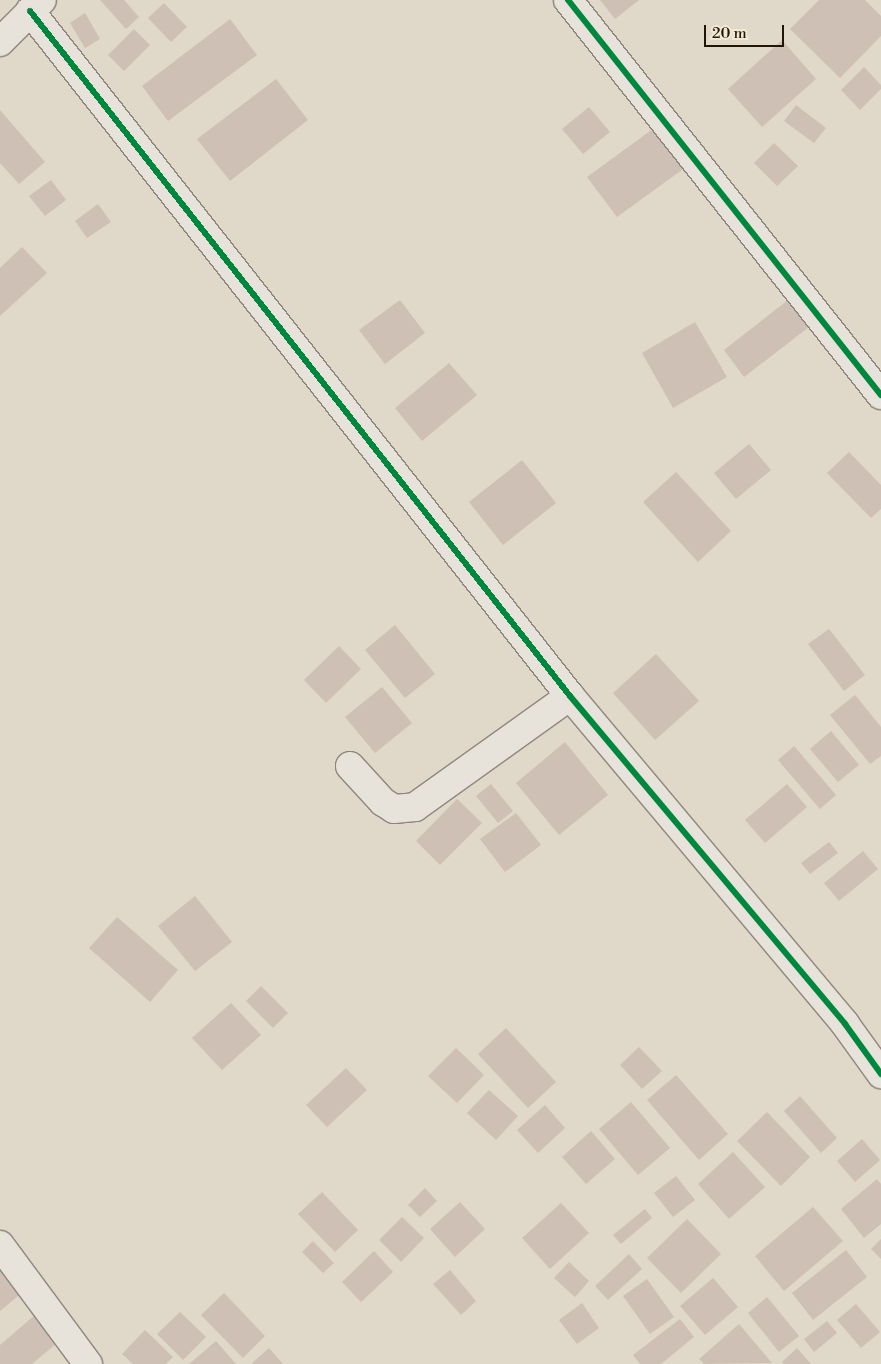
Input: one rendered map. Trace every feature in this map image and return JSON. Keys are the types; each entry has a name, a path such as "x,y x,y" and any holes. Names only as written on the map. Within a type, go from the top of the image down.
{"street":[{"path":"568,0 881,395"},
{"path":"0,42 36,6 570,696 845,1024 881,1074"},
{"path":"350,766 389,806 394,809 415,807 570,696"},
{"path":"0,1245 88,1364"}],"building":[{"path":"100,0 124,0 139,17 126,29"},
{"path":"600,0 639,0 615,19"},
{"path":"819,0 865,0 881,16 881,36 840,78 790,29"},
{"path":"164,3 187,27 171,42 148,18"},
{"path":"85,13 100,39 85,48 70,23"},
{"path":"230,19 257,55 168,121 142,86"},
{"path":"134,29 150,45 124,71 108,55"},
{"path":"782,40 816,79 762,127 728,89"},
{"path":"864,67 881,85 881,89 860,110 841,90"},
{"path":"276,79 308,120 230,181 197,139"},
{"path":"796,105 826,128 814,143 784,121"},
{"path":"589,107 610,132 583,154 562,129"},
{"path":"0,110 45,162 19,184 0,163"},
{"path":"657,126 686,167 617,217 587,177"},
{"path":"774,143 798,166 777,186 754,163"},
{"path":"51,180 66,200 45,216 29,196"},
{"path":"98,204 111,222 87,238 75,221"},
{"path":"22,247 47,273 0,316 0,268"},
{"path":"400,300 425,333 385,364 359,330"},
{"path":"788,300 809,327 744,377 724,350"},
{"path":"695,322 727,377 673,408 642,353"},
{"path":"449,363 477,395 422,441 395,408"},
{"path":"749,444 771,470 736,499 714,473"},
{"path":"849,452 881,485 881,509 871,518 827,473"},
{"path":"522,460 556,503 503,545 469,502"},
{"path":"676,472 731,531 698,562 643,502"},
{"path":"395,625 435,674 405,698 365,650"},
{"path":"829,629 865,675 844,691 808,644"},
{"path":"339,646 361,669 326,703 304,680"},
{"path":"656,654 699,701 655,740 613,693"},
{"path":"382,687 412,723 375,753 345,717"},
{"path":"855,695 881,727 881,756 870,764 830,715"},
{"path":"831,731 859,765 838,782 810,749"},
{"path":"565,742 608,795 559,835 516,783"},
{"path":"794,746 836,795 820,809 778,760"},
{"path":"491,784 513,811 498,823 476,796"},
{"path":"787,784 807,807 765,843 745,820"},
{"path":"457,799 482,823 440,865 416,841"},
{"path":"516,813 541,845 505,872 480,839"},
{"path":"829,842 838,853 810,874 801,863"},
{"path":"863,851 878,869 839,901 824,883"},
{"path":"195,896 232,942 195,971 158,926"},
{"path":"117,917 178,970 150,1002 89,948"},
{"path":"261,986 288,1013 273,1028 246,1001"},
{"path":"231,1003 261,1035 222,1070 192,1038"},
{"path":"506,1028 556,1082 528,1108 478,1054"},
{"path":"639,1047 662,1071 642,1089 620,1065"},
{"path":"456,1048 484,1075 457,1103 428,1076"},
{"path":"346,1068 367,1090 327,1127 306,1105"},
{"path":"676,1075 728,1134 699,1160 647,1100"},
{"path":"489,1090 518,1116 496,1140 467,1113"},
{"path":"800,1096 837,1138 821,1153 784,1111"},
{"path":"631,1102 670,1148 638,1175 599,1129"},
{"path":"545,1105 565,1128 538,1153 517,1130"},
{"path":"767,1112 810,1157 781,1186 737,1141"},
{"path":"591,1131 615,1159 586,1184 562,1157"},
{"path":"862,1139 880,1160 855,1182 837,1161"},
{"path":"733,1152 765,1187 729,1219 698,1184"},
{"path":"676,1176 695,1200 673,1217 654,1193"},
{"path":"877,1179 881,1184 881,1224 864,1238 841,1209"},
{"path":"425,1188 437,1201 420,1217 408,1205"},
{"path":"322,1192 358,1230 335,1252 298,1214"},
{"path":"460,1202 485,1229 455,1257 430,1229"},
{"path":"561,1203 589,1233 550,1269 522,1238"},
{"path":"813,1207 843,1241 784,1291 755,1256"},
{"path":"645,1209 652,1218 621,1244 613,1235"},
{"path":"402,1217 424,1238 401,1262 379,1240"},
{"path":"687,1219 721,1254 681,1293 647,1258"},
{"path":"881,1239 881,1259 871,1249"},
{"path":"313,1241 334,1263 323,1273 302,1252"},
{"path":"846,1250 867,1277 813,1320 792,1293"},
{"path":"374,1251 393,1272 361,1302 342,1282"},
{"path":"629,1254 642,1269 608,1300 595,1286"},
{"path":"569,1262 589,1281 575,1297 554,1278"},
{"path":"0,1265 24,1291 0,1311"},
{"path":"450,1270 476,1301 461,1315 433,1284"},
{"path":"713,1278 738,1307 705,1335 680,1306"},
{"path":"647,1279 674,1317 650,1334 623,1296"},
{"path":"224,1293 265,1336 243,1358 201,1315"},
{"path":"767,1297 799,1336 779,1352 748,1313"},
{"path":"582,1303 599,1328 577,1344 559,1320"},
{"path":"856,1304 880,1332 861,1348 837,1320"},
{"path":"180,1312 206,1337 183,1360 157,1334"},
{"path":"35,1315 58,1342 32,1364 0,1364 0,1345"},
{"path":"680,1319 694,1337 661,1364 640,1364 633,1355"},
{"path":"827,1321 837,1333 814,1352 804,1339"},
{"path":"739,1324 772,1363 704,1364 699,1359"},
{"path":"145,1330 173,1357 166,1364 133,1364 122,1354"},
{"path":"216,1341 236,1364 189,1364"},
{"path":"269,1348 283,1364 252,1363"},
{"path":"797,1348 811,1364 784,1364 782,1362"}],"cycle path":[{"path":"568,0 881,395"},
{"path":"30,11 570,696 845,1024 881,1074"}]}
